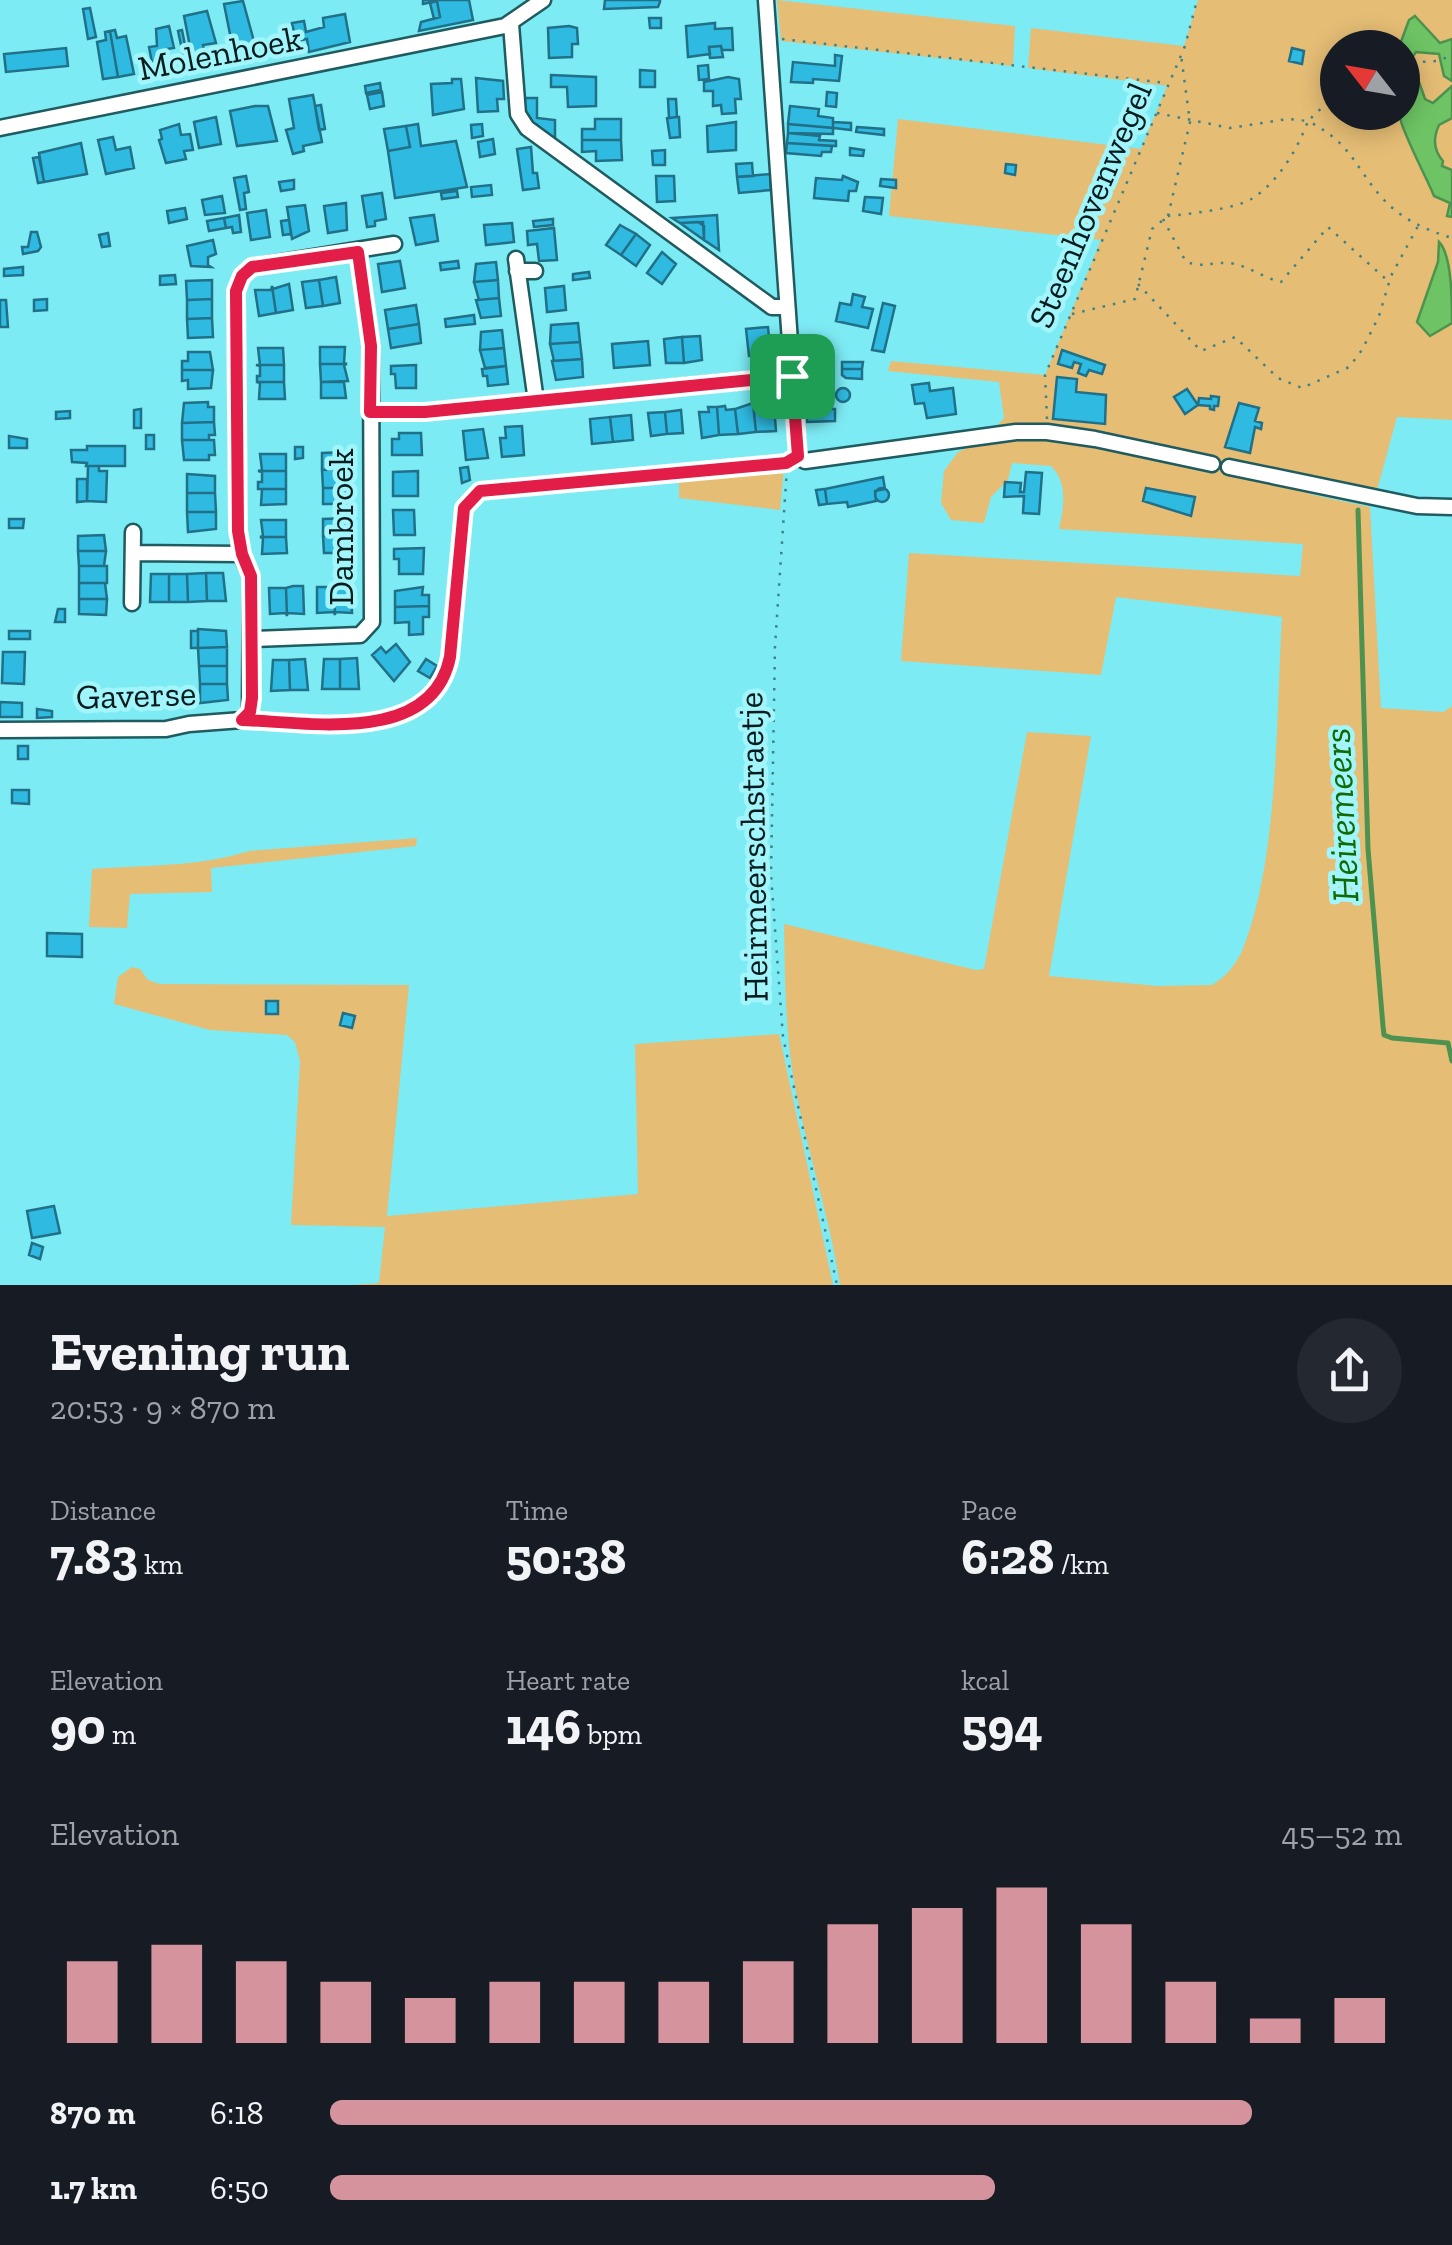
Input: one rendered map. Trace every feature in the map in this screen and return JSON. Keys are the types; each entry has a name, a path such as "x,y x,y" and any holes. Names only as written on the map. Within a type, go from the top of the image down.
{"street":[{"name":"Molenhoek","path":"0,128 512,24 516,16 543,0"},
{"path":"766,0 792,376 792,459 804,461 1016,432 1048,432 1212,464"},
{"path":"512,24 518,114 527,128 772,306 786,307"},
{"name":"Gaverse","path":"0,730 166,729 242,720 250,712 251,576 238,531 236,291 242,276 252,267 394,244"},
{"path":"358,252 371,346 370,412"},
{"path":"535,270 517,265 536,401"},
{"name":"Dambroek","path":"252,638 360,635 372,622 370,412 425,412 792,376"},
{"path":"1230,467 1418,506 1452,507"},
{"path":"132,603 134,532"},
{"path":"133,552 242,554"}],"path":[{"name":"Steenhovenwegel","path":"1048,432 1045,376 1181,54 1197,0"},
{"path":"770,37 1168,83"},
{"path":"1181,54 1190,122 1165,217 1186,262 1202,267 1229,262 1281,282 1328,227 1389,282"},
{"path":"1420,60 1438,61 1452,55"},
{"path":"1071,315 1135,299 1152,229 1165,217 1250,200 1289,158 1301,142 1308,121 1320,109"},
{"path":"1156,113 1230,128 1288,119 1308,121 1344,145 1381,197 1418,226 1452,238"},
{"path":"1138,284 1202,351 1235,337 1278,378 1302,388 1350,367 1378,316 1389,282 1418,226"},
{"path":"242,720 372,722 408,714 428,700 444,678 450,657 464,508 480,491 792,459"},
{"name":"Heirmeerschstraetje","path":"792,459 774,646 771,875 783,1037 837,1285"}],"shaded area":[{"path":"777,0 1015,26 1013,66 781,41"},
{"path":"1198,0 1452,0 1452,420 1397,417 1377,490 1311,476 1309,494 1370,507 1381,708 1443,712 1452,706 1452,1285 840,1285 792,1067 784,924 984,969 1027,732 1091,736 1049,976 1158,986 1212,985 1225,975 1242,951 1263,875 1274,787 1282,617 1116,597 1101,675 901,661 909,553 1300,576 1303,544 1059,529 1062,487 1051,466 1012,463 1008,480 991,497 984,523 951,520 941,503 944,471 958,452 984,440 1004,418 999,382 888,371 891,361 1045,375 1101,240 889,216 898,119 1141,149 1167,86 1028,68 1031,28 1184,46"},
{"path":"1415,16 1440,43 1452,39 1452,81 1444,76 1439,54 1420,52 1420,30 1405,30"},
{"path":"1420,85 1425,99 1433,103 1452,86 1452,118 1439,125 1435,139 1442,166 1452,170 1452,217 1447,216 1450,203 1434,196 1404,130 1420,130"},
{"path":"1439,242 1449,268 1452,323 1430,336 1417,322 1438,262"},
{"path":"784,467 780,510 679,498 679,477"},
{"path":"417,838 416,846 211,868 212,892 130,894 127,928 89,927 92,869 191,863 249,851"},
{"path":"132,967 160,984 409,985 387,1216 638,1194 635,1044 779,1034 833,1285 352,1285 379,1283 385,1227 291,1225 300,1061 295,1042 287,1035 210,1030 114,1004 118,977"}],"building":[{"path":"423,0 469,0 473,20 419,31 421,22 440,17 437,1 423,4"},
{"path":"605,0 660,2 658,7 604,9"},
{"path":"243,1 255,45 233,49 224,4"},
{"path":"437,1 440,17 434,19 430,3"},
{"path":"90,8 96,37 88,39 83,9"},
{"path":"207,11 216,43 203,45 205,55 192,57 184,16"},
{"path":"345,14 350,42 309,52 307,39 296,41 292,23 304,21 306,32 324,27 323,18"},
{"path":"649,18 661,18 661,28 650,28"},
{"path":"715,23 715,29 732,28 733,50 709,47 710,54 688,57 686,26"},
{"path":"169,26 174,48 167,49 170,65 153,68 149,47 157,46 156,29"},
{"path":"548,28 577,28 578,44 572,44 572,57 549,58"},
{"path":"115,30 117,38 126,36 134,74 118,77 110,31"},
{"path":"182,30 192,57 184,59 178,31"},
{"path":"110,31 118,77 103,79 97,42 106,40 105,32"},
{"path":"721,46 723,57 710,58 709,47"},
{"path":"66,48 68,66 6,72 4,54"},
{"path":"1292,48 1304,51 1302,64 1289,61"},
{"path":"835,55 842,56 839,81 791,82 793,62 835,66"},
{"path":"708,65 709,79 699,80 698,66"},
{"path":"640,70 655,71 655,87 640,87"},
{"path":"551,75 596,77 596,106 568,107 567,87 551,87"},
{"path":"476,78 503,81 504,99 497,99 498,111 478,112"},
{"path":"452,79 461,79 464,109 433,115 431,84 452,83"},
{"path":"739,79 741,99 735,99 736,113 722,114 721,105 713,106 713,91 704,91 704,82"},
{"path":"380,83 381,90 366,93 365,86"},
{"path":"382,92 384,106 370,109 367,95"},
{"path":"827,92 837,93 836,107 826,106"},
{"path":"313,95 322,142 303,146 304,151 293,154 286,130 294,128 289,99"},
{"path":"521,98 537,98 537,118 555,120 555,143 537,130 537,125 527,125"},
{"path":"668,99 676,99 677,117 669,118"},
{"path":"321,105 325,129 319,130 315,106"},
{"path":"268,106 277,141 237,146 230,111"},
{"path":"790,106 819,109 818,116 833,118 833,128 788,124"},
{"path":"216,117 221,144 199,148 194,122"},
{"path":"679,117 680,137 670,138 667,118"},
{"path":"595,119 621,119 621,140 582,140 582,129 595,129"},
{"path":"736,122 736,150 708,152 707,126"},
{"path":"833,122 851,123 851,130 833,128"},
{"path":"179,124 181,135 190,134 193,150 184,151 186,159 166,163 160,130"},
{"path":"418,124 421,146 456,141 467,187 395,198 388,151 410,147 406,126"},
{"path":"482,124 483,136 472,138 471,125"},
{"path":"788,124 833,128 833,134 788,133"},
{"path":"406,126 410,147 388,151 384,129"},
{"path":"857,127 884,129 884,135 856,132"},
{"path":"788,133 820,136 819,140 836,141 836,146 787,143"},
{"path":"113,137 116,150 130,147 134,168 106,174 98,140"},
{"path":"493,139 495,154 480,157 478,142"},
{"path":"582,140 621,140 622,160 596,161 596,151 582,152"},
{"path":"81,143 87,174 44,182 39,153"},
{"path":"787,143 832,146 831,152 822,152 821,156 786,153"},
{"path":"531,147 533,173 537,173 539,188 523,190 517,149"},
{"path":"850,148 864,150 863,156 850,155"},
{"path":"665,150 665,165 653,165 652,151"},
{"path":"39,157 44,182 38,183 33,158"},
{"path":"752,163 753,176 737,177 736,164"},
{"path":"1006,164 1016,165 1015,175 1005,173"},
{"path":"770,174 771,190 739,193 737,177"},
{"path":"246,176 246,209 240,210 234,178"},
{"path":"656,176 674,176 675,201 657,202"},
{"path":"843,176 858,182 856,191 849,191 848,201 814,198 816,178 842,180"},
{"path":"881,179 896,180 896,188 880,186"},
{"path":"294,180 294,189 281,191 279,182"},
{"path":"491,185 492,195 472,197 471,187"},
{"path":"457,191 458,197 442,199 441,193"},
{"path":"382,193 386,219 367,227 362,196"},
{"path":"222,196 225,213 205,215 202,200"},
{"path":"865,197 883,198 881,214 863,211"},
{"path":"346,203 347,230 328,233 324,206"},
{"path":"305,205 309,231 292,239 287,207"},
{"path":"185,208 187,219 169,223 167,211"},
{"path":"266,210 270,237 251,240 247,213"},
{"path":"239,215 241,232 233,233 232,227 226,228 224,218"},
{"path":"434,215 438,241 416,245 410,218"},
{"path":"717,215 719,250 704,240 703,222 680,223 672,218"},
{"path":"224,218 226,228 209,231 207,221"},
{"path":"553,219 553,225 534,227 533,221"},
{"path":"289,220 291,234 283,235 281,221"},
{"path":"698,222 704,226 704,240 680,223"},
{"path":"512,223 514,242 486,245 484,225"},
{"path":"620,225 636,234 621,255 606,245"},
{"path":"554,228 557,260 539,261 537,244 528,245 527,231"},
{"path":"31,232 37,232 41,247 23,254 22,247 28,247"},
{"path":"108,233 110,246 102,247 99,235"},
{"path":"636,234 650,245 636,266 621,255"},
{"path":"213,240 216,254 208,257 211,267 191,266 187,246"},
{"path":"662,252 676,264 662,284 647,273"},
{"path":"400,261 405,288 382,292 378,264"},
{"path":"458,261 459,268 441,270 440,263"},
{"path":"496,262 498,280 474,282 476,264"},
{"path":"23,267 23,275 4,276 4,269"},
{"path":"589,272 590,278 573,280 573,274"},
{"path":"175,275 176,284 160,285 160,276"},
{"path":"336,277 340,303 323,306 319,280"},
{"path":"212,280 212,299 187,300 186,281"},
{"path":"319,280 323,306 306,308 302,282"},
{"path":"498,280 499,298 479,300 474,282"},
{"path":"289,284 293,310 276,313 272,286 273,289"},
{"path":"272,286 276,313 259,316 255,290 271,290"},
{"path":"564,286 566,310 547,312 545,288"},
{"path":"853,294 865,297 862,307 873,309 868,328 836,321 840,303 851,305"},
{"path":"499,298 501,316 481,318 476,300"},
{"path":"47,299 47,310 34,311 34,300"},
{"path":"212,299 212,318 187,319 187,300"},
{"path":"0,300 6,300 8,327 0,327"},
{"path":"883,303 895,306 884,352 872,350"},
{"path":"416,305 419,324 388,329 385,310"},
{"path":"474,315 475,324 446,327 445,319"},
{"path":"212,318 213,337 188,338 187,319"},
{"path":"578,323 580,342 550,344 551,325"},
{"path":"419,324 421,343 391,348 388,329"},
{"path":"768,327 770,348 762,349 763,355 749,356 746,329"},
{"path":"502,330 504,348 480,350 481,332"},
{"path":"700,336 702,360 684,363 682,337"},
{"path":"682,337 684,363 666,363 664,339"},
{"path":"648,341 650,365 614,368 612,344"},
{"path":"580,342 582,359 554,361 550,344"},
{"path":"320,347 345,347 347,364 320,364"},
{"path":"258,348 283,348 284,365 260,365"},
{"path":"504,348 506,366 485,368 480,350"},
{"path":"1062,350 1105,365 1102,374 1089,370 1086,376 1078,373 1081,364 1074,362 1072,368 1058,364"},
{"path":"188,352 210,352 213,370 182,370"},
{"path":"582,359 583,377 556,380 552,361"},
{"path":"842,362 863,362 862,369 842,369"},
{"path":"320,364 347,364 344,365 348,381 321,382"},
{"path":"256,365 284,365 284,382 257,382 260,366"},
{"path":"416,365 416,388 396,388 391,366"},
{"path":"506,366 508,384 488,386 482,369"},
{"path":"842,369 862,369 862,379 846,378"},
{"path":"182,370 213,370 211,388 188,389 188,380 182,381"},
{"path":"1057,377 1077,379 1076,392 1106,395 1105,424 1053,419"},
{"path":"257,382 284,382 285,399 259,399"},
{"path":"321,382 344,382 346,398 321,398"},
{"path":"929,383 930,391 953,388 956,414 927,418 924,403 915,404 912,385"},
{"path":"843,388 850,395 843,402 836,395"},
{"path":"1187,389 1198,405 1185,414 1174,397"},
{"path":"1219,397 1214,410 1198,405 1199,398"},
{"path":"827,401 828,409 835,409 835,421 807,422 807,402"},
{"path":"208,402 208,407 214,407 214,422 182,423 184,403"},
{"path":"762,402 762,406 774,405 776,431 756,432 753,403"},
{"path":"753,403 756,432 738,434 735,409"},
{"path":"1239,403 1259,408 1255,421 1262,423 1261,429 1255,427 1250,453 1225,447"},
{"path":"725,406 726,410 735,409 738,434 719,435 717,407"},
{"path":"708,407 717,407 719,435 702,438 699,412 709,412"},
{"path":"141,409 141,428 134,428 134,410"},
{"path":"681,410 683,433 667,434 665,412"},
{"path":"70,411 70,418 56,419 56,412"},
{"path":"665,412 667,434 651,436 648,413"},
{"path":"631,415 633,440 613,442 610,417"},
{"path":"610,417 613,442 592,444 590,419"},
{"path":"214,422 215,435 209,435 209,440 182,440 182,423"},
{"path":"522,426 524,455 502,457 500,438 506,438 505,427"},
{"path":"483,429 488,458 466,460 463,431"},
{"path":"399,433 421,433 422,455 392,455 392,439 399,439"},
{"path":"146,435 154,435 154,449 146,449"},
{"path":"9,436 27,439 27,448 9,448"},
{"path":"182,440 214,440 215,455 209,455 209,460 184,460"},
{"path":"87,446 125,446 125,466 72,462 71,450 87,450"},
{"path":"295,447 303,447 303,458 295,459"},
{"path":"347,452 349,469 322,470 322,453"},
{"path":"260,454 286,454 286,471 258,471 262,470"},
{"path":"88,466 107,471 106,502 87,501"},
{"path":"468,467 470,480 462,483 460,468"},
{"path":"349,469 346,481 350,488 323,488 322,470"},
{"path":"258,471 286,471 286,489 258,489 262,472"},
{"path":"418,471 418,496 393,496 393,472"},
{"path":"1026,472 1042,473 1039,514 1023,513 1024,496 1004,497 1005,482 1021,483 1020,492 1024,492"},
{"path":"187,474 215,476 215,493 187,493"},
{"path":"883,477 885,489 875,491 876,501 848,507 847,502 827,504 825,489"},
{"path":"77,479 87,479 87,501 77,502"},
{"path":"323,488 346,488 348,504 323,504"},
{"path":"882,488 889,495 882,502 875,495"},
{"path":"1146,488 1195,497 1191,516 1143,501"},
{"path":"262,489 286,489 286,504 261,505"},
{"path":"825,489 827,504 819,505 816,490"},
{"path":"187,493 215,493 216,512 187,512"},
{"path":"393,510 414,510 415,535 394,535"},
{"path":"187,512 216,512 216,529 188,532"},
{"path":"348,518 350,536 323,536 323,519"},
{"path":"9,519 24,519 23,528 9,528"},
{"path":"261,520 286,520 286,537 260,537"},
{"path":"104,535 106,551 78,551 78,536"},
{"path":"323,536 347,536 348,553 324,553"},
{"path":"260,537 286,537 287,553 262,554"},
{"path":"424,548 423,574 399,574 394,549"},
{"path":"78,551 106,551 104,566 79,566"},
{"path":"79,566 107,566 107,583 79,583"},
{"path":"206,573 223,573 226,601 207,601"},
{"path":"206,573 207,601 188,602 187,574"},
{"path":"151,574 169,574 169,602 150,602"},
{"path":"169,574 187,574 188,602 169,602"},
{"path":"79,583 105,583 107,599 79,599"},
{"path":"303,586 304,614 287,616 286,588"},
{"path":"317,587 334,587 335,615 317,613"},
{"path":"334,587 351,587 352,613 335,615"},
{"path":"423,587 422,595 429,595 429,606 395,607 395,591"},
{"path":"269,588 286,588 287,616 270,614"},
{"path":"79,599 107,599 106,615 79,614"},
{"path":"429,606 429,617 423,617 423,634 409,635 409,622 395,623 395,607"},
{"path":"58,609 65,609 65,622 55,622"},
{"path":"198,629 226,631 227,647 198,648"},
{"path":"9,631 30,631 30,639 9,639"},
{"path":"191,631 198,631 198,648 191,648"},
{"path":"396,644 410,662 394,681 372,655 381,647 386,653"},
{"path":"227,647 227,666 199,666 198,648"},
{"path":"3,652 25,652 24,684 2,683"},
{"path":"357,658 359,689 340,689 340,659"},
{"path":"305,659 308,690 290,690 289,660"},
{"path":"324,659 340,659 340,689 322,689"},
{"path":"426,659 437,666 430,678 418,671"},
{"path":"273,660 289,660 290,690 271,691"},
{"path":"199,666 227,666 227,684 200,684"},
{"path":"200,684 227,684 228,700 200,703"},
{"path":"0,702 22,703 22,717 0,717"},
{"path":"37,709 52,711 52,717 37,718"},
{"path":"18,746 28,746 28,759 18,759"},
{"path":"12,790 29,790 29,804 12,803"},
{"path":"47,933 82,934 82,957 47,956"},
{"path":"266,1001 278,1001 278,1014 266,1014"},
{"path":"343,1013 355,1016 352,1028 340,1025"},
{"path":"54,1206 60,1233 32,1238 27,1211"},
{"path":"32,1243 43,1247 40,1259 29,1255"}],"waterway":[{"name":"Heiremeers","path":"1358,510 1368,849 1384,1035 1448,1043 1452,1061"}],"route":[{"path":"358,252 371,346 370,412 425,412 792,376 798,456 786,463 493,489 470,498 464,508 460,536 449,664 439,687 408,714 372,722 242,720 250,712 252,698 251,576 238,531 236,291 242,276 252,267 358,252"}]}
